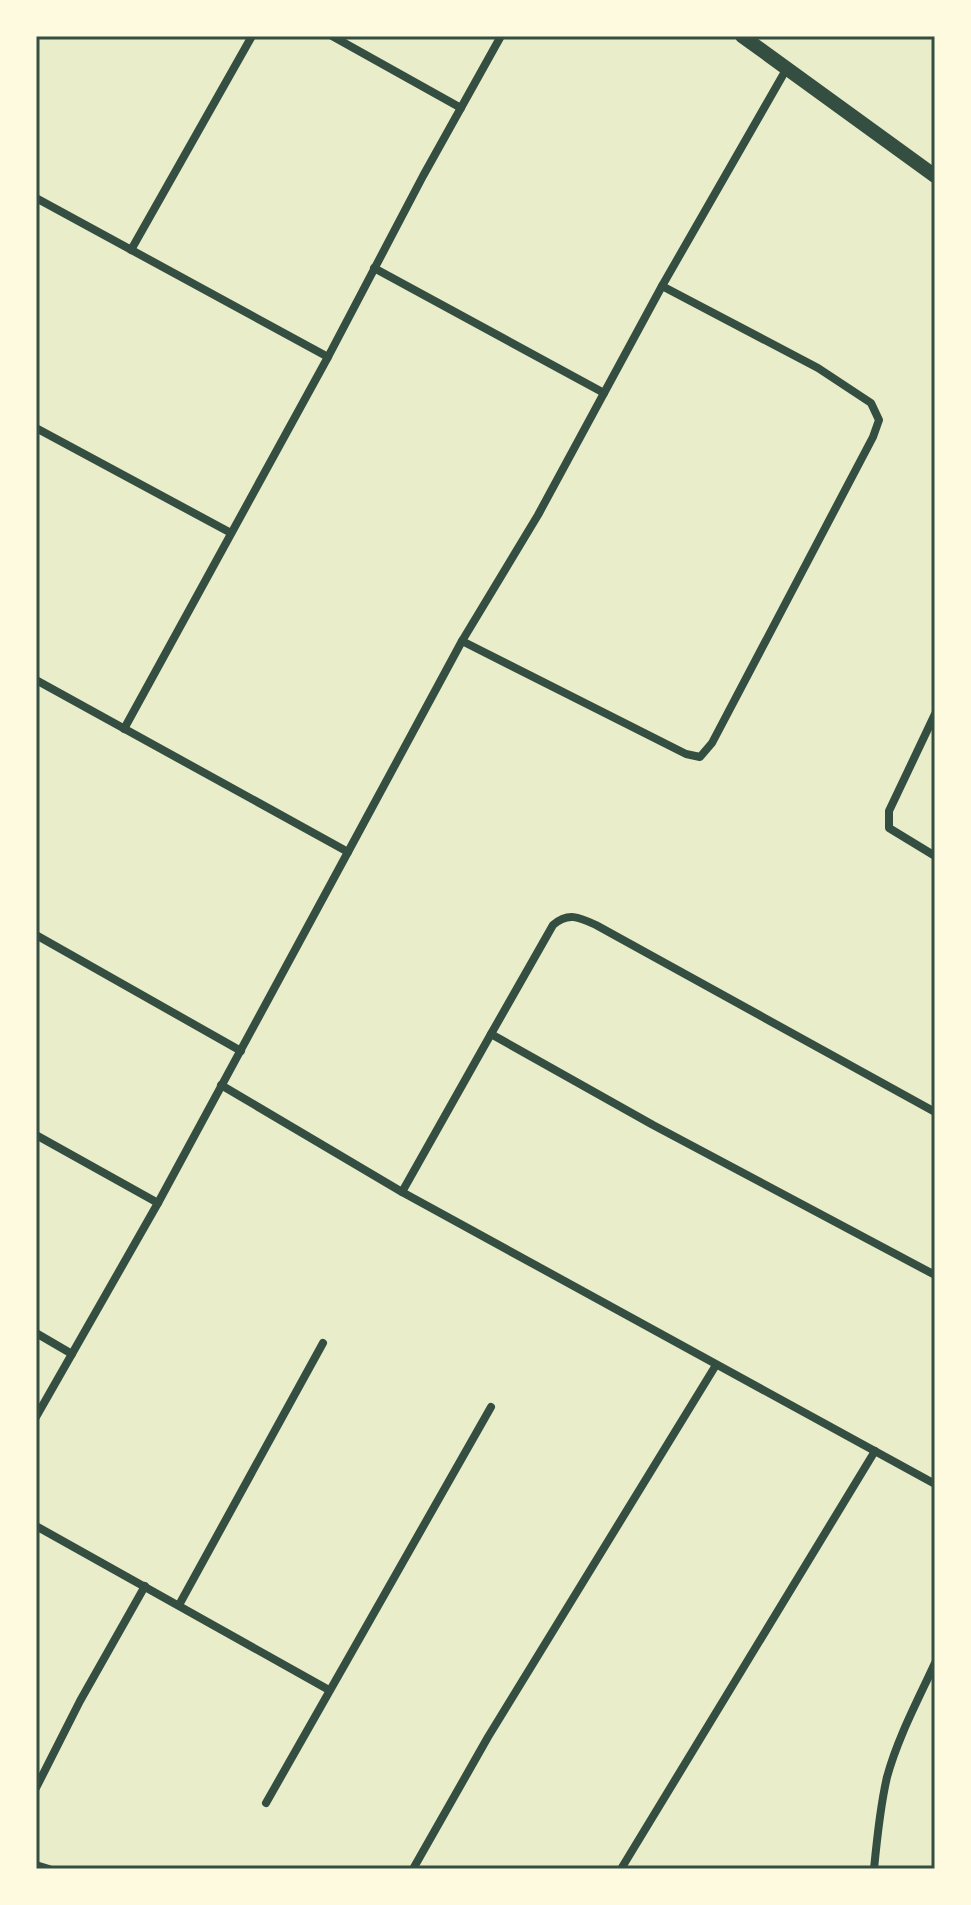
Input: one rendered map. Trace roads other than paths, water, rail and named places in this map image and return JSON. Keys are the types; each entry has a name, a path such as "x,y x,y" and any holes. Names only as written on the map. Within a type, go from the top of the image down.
{"street":[{"path":"131,250 252,36"},
{"path":"332,36 461,108"},
{"path":"124,729 501,36"},
{"path":"742,36 935,174"},
{"path":"36,1417 158,1203 462,641 538,515 662,286 787,68"},
{"path":"36,198 328,357"},
{"path":"374,268 604,393"},
{"path":"462,641 686,754 700,757 712,743 873,437 878,414 871,403 818,368 662,286"},
{"path":"36,428 231,533"},
{"path":"36,680 348,852"},
{"path":"935,714 887,820 889,828 935,856"},
{"path":"402,1192 553,925 562,917 571,916 596,925 935,1112"},
{"path":"36,935 241,1051"},
{"path":"491,1034 653,1125 935,1275"},
{"path":"221,1085 402,1192 935,1484"},
{"path":"36,1135 158,1203"},
{"path":"36,1333 72,1354"},
{"path":"179,1605 323,1343"},
{"path":"413,1869 488,1737 716,1365"},
{"path":"266,1803 491,1407"},
{"path":"621,1869 875,1451"},
{"path":"36,1526 329,1690"},
{"path":"36,1788 80,1701 145,1586"},
{"path":"874,1869 887,1777 899,1740 935,1663"},
{"path":"36,1865 49,1869"}]}
